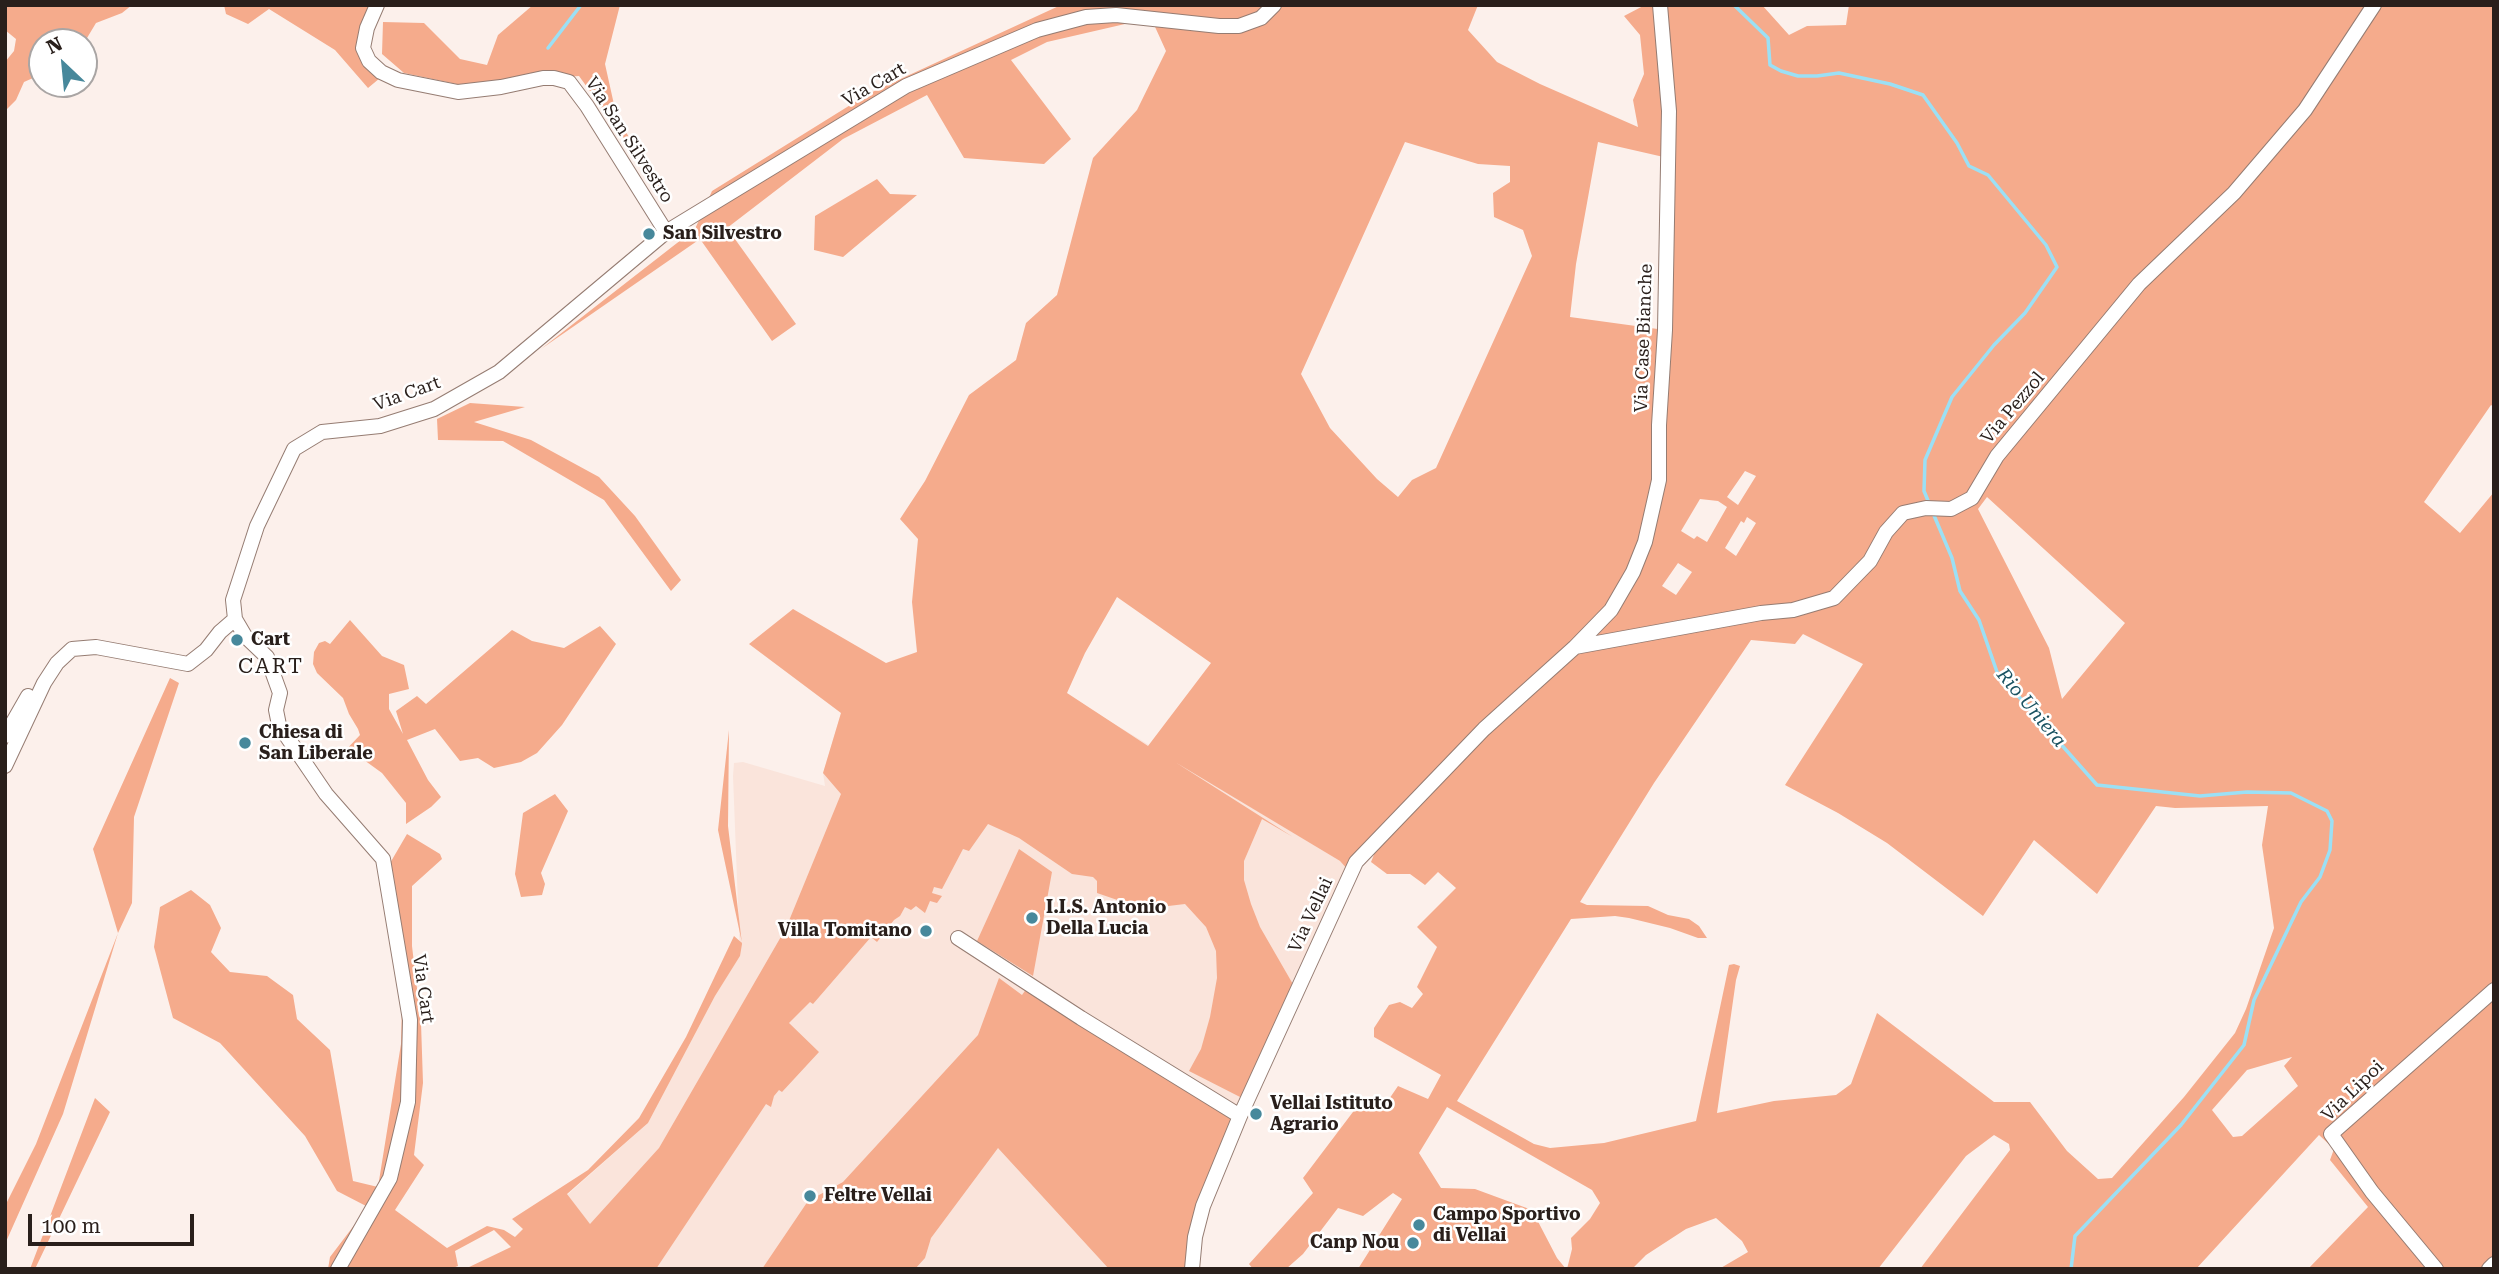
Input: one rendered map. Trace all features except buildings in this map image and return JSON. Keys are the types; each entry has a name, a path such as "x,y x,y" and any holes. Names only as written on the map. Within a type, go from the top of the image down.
{"street":[{"name":"Via San Silvestro","path":"377,5 367,28 363,48 369,61 381,72 398,80 458,92 501,87 542,78 569,82 666,232"},
{"name":"Via Cart","path":"342,1268 390,1178 408,1102 411,1020 383,859 326,794 279,725 276,710 280,693 267,657 245,636 235,619 233,600 257,526 294,449 322,432 380,426 434,408 499,372 666,232 906,86 1037,30 1086,17 1116,15 1239,26 1261,18 1273,5"},
{"name":"Via Case Bianche","path":"1575,647 1611,610 1633,572 1645,542 1659,480 1669,111 1660,5"},
{"name":"Via Pezzol","path":"1575,647 1761,613 1793,610 1834,598 1870,561 1886,531 1903,513 1933,508 1951,509 1972,498 1997,456 2139,284 2234,193 2305,110 2374,5"},
{"path":"5,736 32,689 58,657 72,649 96,647 188,664 206,650 235,619"},
{"name":"Via Vellai","path":"1192,1269 1202,1206 1356,862 1484,729 1575,647"},
{"path":"5,766 44,683 57,663 72,649"},
{"path":"958,938 1240,1116"},
{"name":"Via Lipoi","path":"2436,1269 2372,1192 2331,1134 2494,990"},
{"path":"2489,1269 2494,1264"}],"shaded area":[{"path":"5,5 132,5 122,13 96,23 93,28 28,28 28,80 24,82 16,100 5,111 5,62 14,51 16,39 5,30"},
{"path":"224,5 376,5 358,48 380,78 368,88 335,50 269,9 248,24 226,14"},
{"path":"533,5 620,5 605,64 617,118 670,202 579,76 461,85 404,73 382,54 383,22 424,23 460,59 487,65 498,35"},
{"path":"1061,5 1478,5 1468,30 1497,62 1638,127 1633,100 1644,74 1640,35 1624,16 1645,5 1762,5 1789,35 1807,26 1846,25 1849,5 2494,5 2494,407 2491,405 2424,502 2460,533 2494,492 2494,1269 2437,1269 2431,1263 2424,1269 2308,1269 2368,1207 2330,1160 2334,1149 2319,1135 2196,1269 1920,1269 2010,1150 2009,1144 1994,1135 1966,1156 1878,1269 1719,1269 1748,1252 1742,1241 1716,1218 1686,1229 1646,1255 1632,1269 1567,1269 1572,1249 1571,1238 1590,1219 1600,1203 1592,1190 1447,1107 1419,1153 1441,1188 1475,1189 1532,1210 1557,1258 1566,1269 1358,1269 1402,1199 1393,1193 1363,1216 1338,1208 1303,1254 1286,1269 1253,1269 1249,1264 1313,1193 1303,1178 1359,1104 1373,1100 1385,1105 1398,1086 1428,1099 1441,1075 1374,1037 1374,1028 1389,1005 1400,1002 1412,1008 1423,994 1417,987 1437,947 1417,927 1456,888 1438,872 1425,885 1410,874 1387,874 1371,862 1379,842 1514,706 1606,623 1627,597 1645,555 1645,542 1611,610 1348,870 1340,861 1175,762 1293,837 1262,819 1244,861 1244,880 1260,927 1294,986 1242,1098 1189,1071 1201,1049 1217,978 1216,951 1206,927 1185,904 1160,907 1129,904 1097,893 1097,881 1093,877 1072,874 1019,838 988,824 969,851 963,849 942,889 934,887 932,893 942,896 937,903 930,901 925,913 916,906 911,910 905,907 877,942 871,937 813,1004 810,1002 789,1023 819,1052 782,1092 779,1090 771,1107 766,1104 656,1269 465,1269 511,1247 494,1230 455,1251 458,1266 450,1269 328,1269 330,1257 368,1207 337,1191 305,1136 220,1043 173,1018 154,947 160,907 191,890 210,905 221,928 211,952 230,972 267,976 293,995 297,1019 330,1050 353,1181 378,1187 401,1044 402,1005 379,882 407,834 440,854 442,859 412,886 412,946 421,1023 423,1083 414,1155 424,1165 395,1210 447,1248 487,1226 504,1230 515,1237 523,1229 512,1219 588,1170 639,1118 686,1037 734,936 742,943 740,956 715,996 648,1123 567,1194 590,1224 659,1148 786,928 841,794 823,773 841,713 749,644 793,609 886,663 917,652 912,602 918,539 900,519 925,481 969,395 1016,360 1026,323 1057,295 1093,158 1137,110 1166,51 1151,18 1047,42 1011,60 1071,139 1044,164 964,158 927,95 843,139 727,228 796,324 772,341 700,239 541,349 695,229 712,191 868,94","holes":["1405,142 1478,164 1510,166 1510,182 1493,193 1494,217 1523,230 1532,256 1436,468 1412,480 1398,497 1377,479 1330,428 1301,374","1598,142 1668,158 1665,330 1570,317 1576,264","1745,471 1756,476 1738,505 1727,497","1987,497 2125,623 2062,699 2049,648 1978,509","1700,499 1718,501 1727,507 1707,542 1697,536 1694,539 1681,531","1747,517 1756,523 1736,556 1725,548 1741,521 1744,523","1678,563 1692,572 1676,595 1662,586","1117,597 1211,663 1148,746 1067,693 1085,653","1803,634 1863,664 1785,785 1887,843 1983,916 2034,840 2097,894 2156,806 2268,806 2262,845 2274,928 2235,1033 2184,1097 2112,1178 2098,1179 2067,1151 2030,1102 1994,1102 1877,1013 1851,1084 1836,1095 1774,1101 1717,1113 1740,966 1734,964 1729,965 1696,1121 1604,1143 1550,1148 1534,1144 1457,1101 1571,919 1615,916 1707,938 1699,926 1689,919 1668,915 1648,906 1587,905 1580,902 1654,783 1751,640 1795,644","2292,1057 2284,1066 2298,1086 2242,1136 2233,1137 2212,1110 2247,1070"]},
{"path":"877,179 890,194 917,195 843,257 814,250 815,216"},
{"path":"470,403 525,407 474,422 531,440 599,477 635,516 681,580 671,591 604,500 503,441 438,440 437,419"},
{"name":"I.I.S. Antonio Della Lucia","path":"935,615 1340,861 1348,870 1235,1113 1189,1269 640,1269 594,1230 567,1195 648,1123 715,996 740,956 734,763 743,762 825,786 823,773 841,713 923,647"},
{"path":"350,620 382,656 404,665 409,689 389,694 389,709 403,734 396,711 417,696 426,704 512,630 532,641 564,648 600,626 616,644 562,725 537,753 521,762 494,768 478,758 460,761 435,729 407,740 428,780 441,797 406,824 406,803 382,773 364,760 342,754 360,735 343,698 317,673 313,664 314,652 319,643 325,641 330,644"},
{"path":"170,678 179,683 134,817 132,903 118,933 93,849"},
{"path":"729,730 728,826 742,942 718,830"},
{"path":"555,794 568,811 541,873 545,884 542,895 521,897 515,874 523,813"},
{"path":"1019,849 1052,872 1033,976 977,941"},
{"path":"118,933 63,1114 5,1244 5,1206 36,1144"},
{"path":"999,978 1022,995 1027,988 1233,1116 1189,1269 1109,1269 998,1148 931,1238 925,1258 915,1269 762,1269 808,1201 843,1182 978,1035"},
{"path":"95,1098 110,1112 35,1269 30,1269"}],"waterway":[{"path":"548,48 581,5"},
{"name":"Rio Uniera","path":"1734,5 1768,38 1770,65 1781,71 1798,76 1839,73 1890,84 1923,95 1957,143 1969,166 1988,175 2046,245 2057,267 2025,313 1994,345 1952,397 1925,460 1924,491 1929,503"},
{"name":"Rio Uniera","path":"1933,513 1952,558 1960,591 1979,620 1997,672 2097,785 2200,796 2247,792 2291,793 2327,811 2332,821 2330,850 2320,877 2301,902 2254,1000 2244,1045 2181,1125 2075,1236 2071,1269"}],"place":[{"name":"San Silvestro","path":"649,234"},
{"name":"Cart","path":"237,640"},
{"name":"Chiesa di San Liberale","path":"245,743"},
{"name":"I.I.S. Antonio Della Lucia","path":"1032,918"},
{"name":"Villa Tomitano","path":"926,931"},
{"name":"Vellai Istituto Agrario","path":"1256,1114"},
{"name":"Feltre Vellai","path":"810,1196"},
{"name":"Campo Sportivo di Vellai","path":"1419,1225"},
{"name":"Canp Nou","path":"1413,1243"}],"district":[{"name":"CART","path":"271,667"}]}
